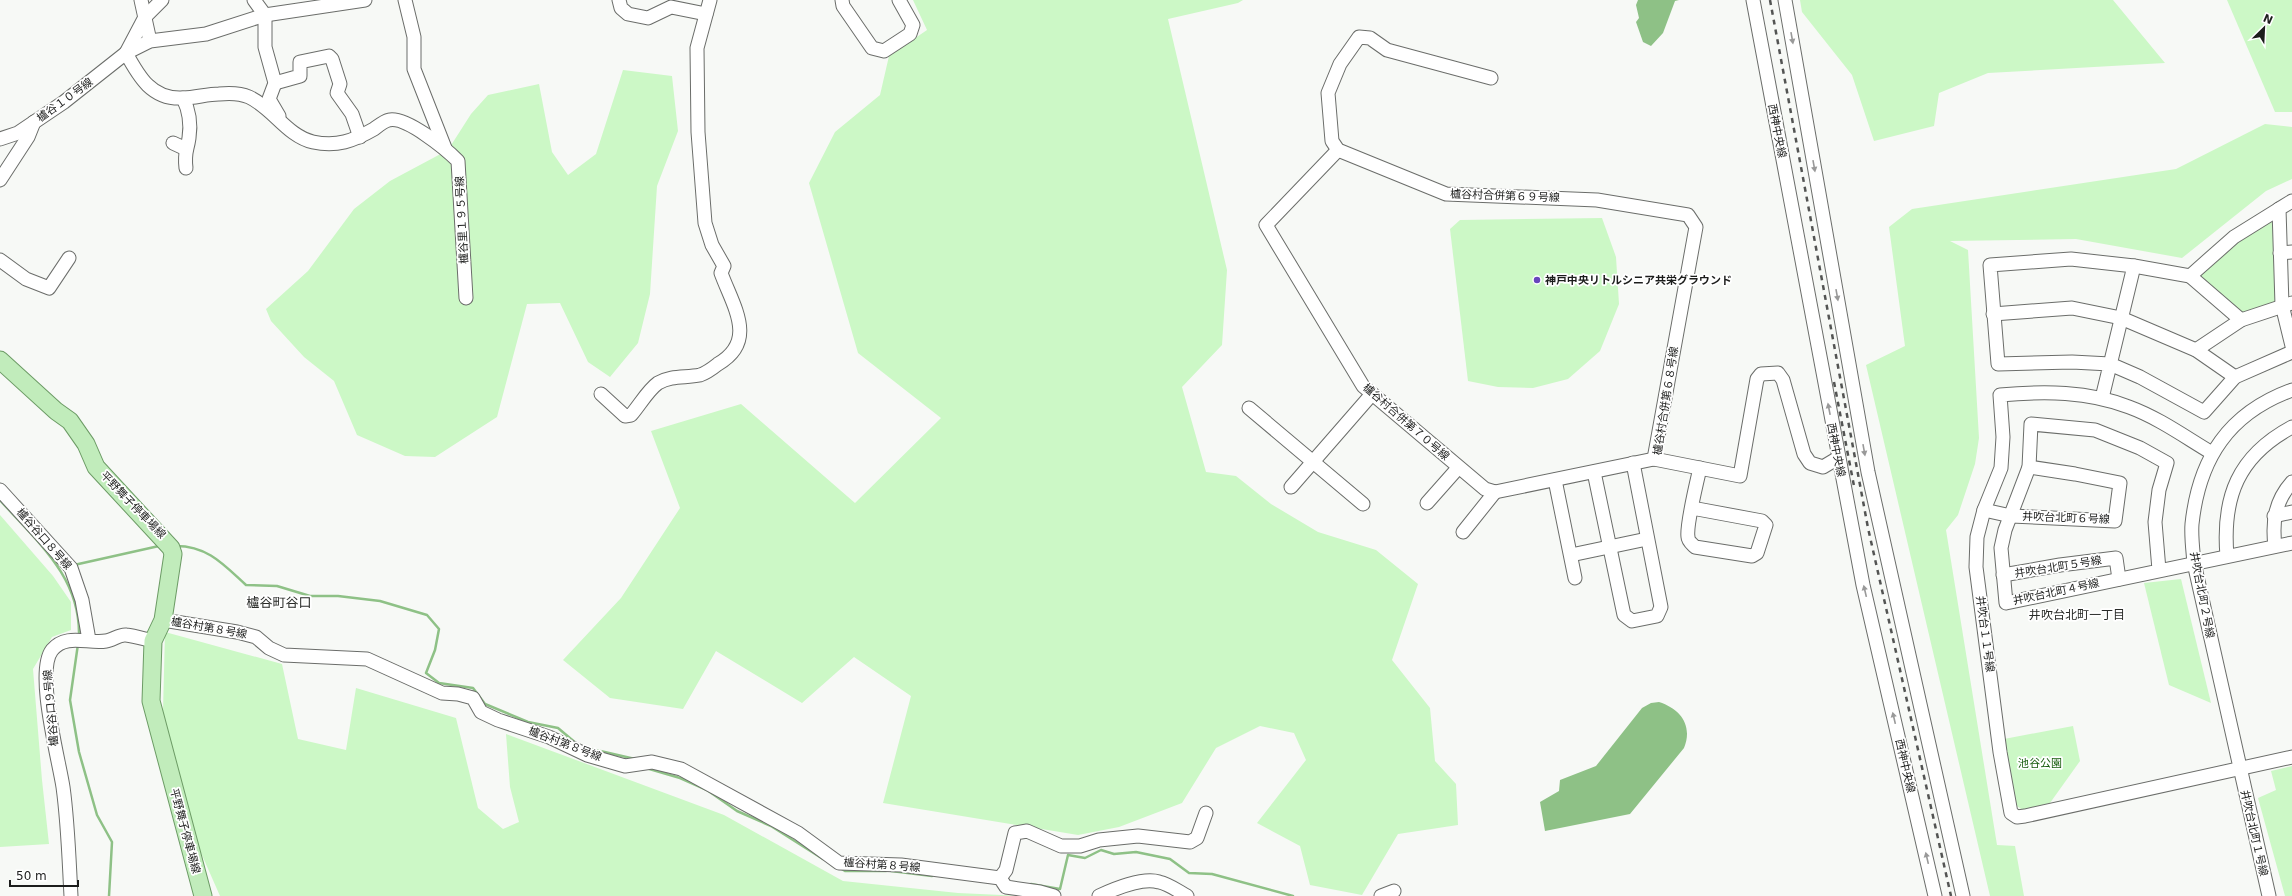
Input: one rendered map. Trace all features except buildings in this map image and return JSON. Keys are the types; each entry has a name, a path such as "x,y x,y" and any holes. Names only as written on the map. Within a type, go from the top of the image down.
{"main road":[{"name":"平野舞子停車場線","path":"0,360 56,411 70,420 86,444 96,467 170,545 173,554 163,620 153,640 151,701 203,896"}],"street":[{"path":"141,0 150,40"},
{"name":"櫨谷１０号線","path":"126,53 145,16 162,0"},
{"path":"254,0 265,15 265,47 274,83 270,99 282,122"},
{"name":"櫨谷１０号線","path":"0,139 18,133 64,102 126,53 150,40 206,34 265,15 365,0"},
{"path":"405,0 414,36 414,69 445,148"},
{"path":"619,0 621,8 628,14 648,18 672,7 706,14"},
{"path":"601,394 625,416 630,415 658,384 674,376 689,377 702,374 728,358 739,345 740,323 721,273 724,266 712,245 704,223 698,132 697,48 710,0"},
{"path":"842,0 843,6 872,48 884,51 910,34 914,25 899,0"},
{"name":"西神中央線","path":"1752,0 1863,585 1935,896"},
{"path":"1785,0 1868,472 1963,896"},
{"path":"1338,150 1332,141 1328,93 1340,64 1359,37 1370,38 1388,50 1491,78"},
{"path":"126,53 139,79 153,92 183,98 233,93 248,97 267,109 298,136 313,142 332,144 352,141 390,120 404,121 445,148"},
{"path":"274,83 300,76 300,62 329,56 332,59 340,84 337,93 352,114 360,137"},
{"path":"183,98 188,109 189,138 184,154 186,168"},
{"path":"0,180 28,137 34,122"},
{"path":"173,143 186,149"},
{"name":"櫨谷里１９５号線","path":"445,148 458,161 466,298"},
{"name":"櫨谷村合併第６９号線","path":"1338,150 1446,194 1597,200 1688,215 1696,227"},
{"name":"櫨谷村合併第７０号線","path":"1338,150 1266,224 1363,386 1458,468 1485,489 1494,492"},
{"path":"2190,276 2234,237 2292,201"},
{"path":"2279,209 2286,252 2287,304 2292,346"},
{"name":"櫨谷村合併第６８号線","path":"1696,227 1654,459 1740,476 1757,379 1761,374 1770,372 1778,373 1783,380 1804,454 1810,463 1823,467 1838,458"},
{"path":"1,261 26,279 49,288 69,258"},
{"path":"2241,320 2190,276 2134,266 2071,259 1990,265 1998,364 2072,362 2110,364 2140,377 2204,412 2235,377 2292,352"},
{"path":"2102,398 2134,266"},
{"path":"2196,350 2241,320 2287,304"},
{"path":"1993,314 2072,308 2121,318 2196,350 2235,377"},
{"name":"井吹台北町２号線","path":"2239,770 2194,563 2192,524 2200,487 2212,453 2232,426 2251,409 2292,390"},
{"name":"井吹台１１号線","path":"2212,453 2162,423 2130,407 2102,398 2066,393 2034,392 2000,395 2003,437 2001,468 1984,510 1977,537 1976,567 2000,752 2010,813 2017,817 2026,816 2239,770 2292,757"},
{"path":"1291,487 1372,394"},
{"path":"1249,408 1314,461 1363,504"},
{"name":"井吹台北町４号線","path":"2159,570 2155,522 2159,490 2167,463 2140,448 2095,430 2031,424 2028,467 2011,516 2004,530 2000,548 2006,604 2159,570 2292,543"},
{"path":"2227,556 2225,535 2226,515 2231,494 2239,474 2250,458 2261,448 2292,427"},
{"path":"1463,532 1494,492 1654,459"},
{"path":"1594,472 1608,546 1624,615 1632,621 1657,616 1661,608 1633,464"},
{"name":"井吹台北町６号線","path":"1984,510 2011,516 2115,521 2120,483 2028,467"},
{"path":"1427,503 1458,468"},
{"path":"1692,508 1762,521 1766,526 1757,552 1752,556 1695,547 1687,536 1692,508 1700,468"},
{"path":"1555,480 1575,578"},
{"path":"2275,546 2274,516 2281,497 2292,482"},
{"name":"櫨谷谷口８号線","path":"0,490 71,568 82,600 81,640"},
{"path":"2274,516 2292,512"},
{"path":"1571,555 1647,539"},
{"name":"井吹台北町５号線","path":"2003,575 2060,565 2116,558 2119,579"},
{"name":"櫨谷村第８号線","path":"163,620 237,632 256,637 269,648 284,655 367,658 442,693 458,694 473,698 481,712 498,720 549,737 587,755 625,766 652,762 681,770 798,833 839,863 902,865 1003,881 1006,887 1040,892 1054,896"},
{"name":"櫨谷谷口９号線","path":"71,896 63,787 52,737 47,682 47,660 52,651 60,643 81,640 106,641 125,634 153,640"},
{"name":"井吹台北町１号線","path":"2239,770 2269,896"},
{"path":"1003,881 1015,834 1027,831 1061,846 1080,846 1098,840 1138,836 1190,842 1198,838 1206,813"},
{"path":"1099,896 1114,889 1136,883 1158,881 1187,896"},
{"path":"1381,896 1394,891"}],"green space":[{"path":"913,0 1243,0 1238,3 1168,19 1227,270 1222,345 1182,387 1206,472 1236,476 1271,504 1318,532 1376,550 1418,584 1392,660 1430,708 1435,761 1456,784 1458,825 1398,834 1362,895 1310,885 1300,846 1257,823 1306,760 1294,733 1260,726 1216,748 1182,803 1119,827 1078,835 883,803 911,696 854,657 802,703 716,651 683,709 610,698 563,660 621,598 680,508 651,431 741,404 855,503 941,418 858,353 809,183 835,132 880,95 889,56 927,30"},
{"path":"1800,0 2113,0 2165,63 1988,73 1939,93 1934,126 1874,141 1852,75 1802,12"},
{"path":"2227,0 2292,0 2292,112 2275,112"},
{"path":"623,70 672,76 678,131 657,186 650,294 638,343 610,377 588,362 560,303 527,304 497,417 435,457 405,456 357,435 334,381 304,357 271,321 266,309 308,271 354,209 390,181 448,150 471,114 488,95 539,84 552,152 568,175 596,154"},
{"path":"2265,124 2292,127 2292,179 2266,191 2182,258 2076,239 1950,241 1968,250 1979,438 1975,464 1958,515 1946,530 1997,845 2015,846 2024,896 1990,896 1866,365 1905,346 1889,227 1912,209 2176,169"},
{"name":"神戸中央リトルシニア共栄グラウンド","path":"1602,218 1616,257 1619,304 1600,351 1568,379 1533,388 1498,387 1468,381 1450,229 1460,220"},
{"path":"2272,218 2278,299 2273,304 2242,314 2197,276 2235,242"},
{"path":"0,515 53,576 71,602 71,630 52,637 33,669 49,844 0,847"},
{"path":"2181,579 2211,703 2169,685 2144,583"},
{"path":"165,632 282,664 298,739 346,750 356,688 456,718 478,808 503,829 519,822 510,787 506,734 724,815 843,881 958,893 1021,896 220,896 198,846 163,711"},
{"name":"池谷公園","path":"2073,726 2080,761 2050,803 2023,810 2015,805 2004,739"},
{"path":"2292,766 2292,896 2285,896 2258,798 2276,790 2271,771"}],"shaded area":[{"path":"1638,0 1679,0 1675,1 1663,33 1651,46 1643,42 1636,22 1639,18 1636,5"},
{"path":"1659,702 1673,709 1683,719 1687,733 1684,748 1630,814 1545,831 1540,802 1559,791 1560,780 1596,766 1642,708 1651,703"}],"waterway":[{"path":"0,500 42,546 64,577 72,595 77,614 79,635"},
{"path":"74,565 159,546"},
{"path":"176,546 197,549 215,558 246,585 277,586 310,596 338,596 380,601 427,615 439,629 435,650 426,673 439,683 473,688 485,704 528,722 558,728 577,744"},
{"path":"78,644 70,700 79,752 97,815 112,842 109,896"},
{"path":"583,747 635,759"},
{"path":"646,768 680,778 707,790 737,811 771,826 823,859"},
{"path":"1031,884 1060,889 1068,855 1085,858 1101,850 1114,854 1136,852 1170,859 1189,873 1212,874 1293,896"},
{"path":"840,868 845,871 886,871"},
{"path":"891,871 932,876"}],"railway":[{"path":"1770,0 1868,528 1951,896"},
{"path":"1834,382 1854,486"}],"place":[{"name":"神戸中央リトルシニア共栄グラウンド","path":"1537,280"}],"district":[{"name":"櫨谷町谷口","path":"279,602"},
{"name":"井吹台北町一丁目","path":"2077,615"}]}
